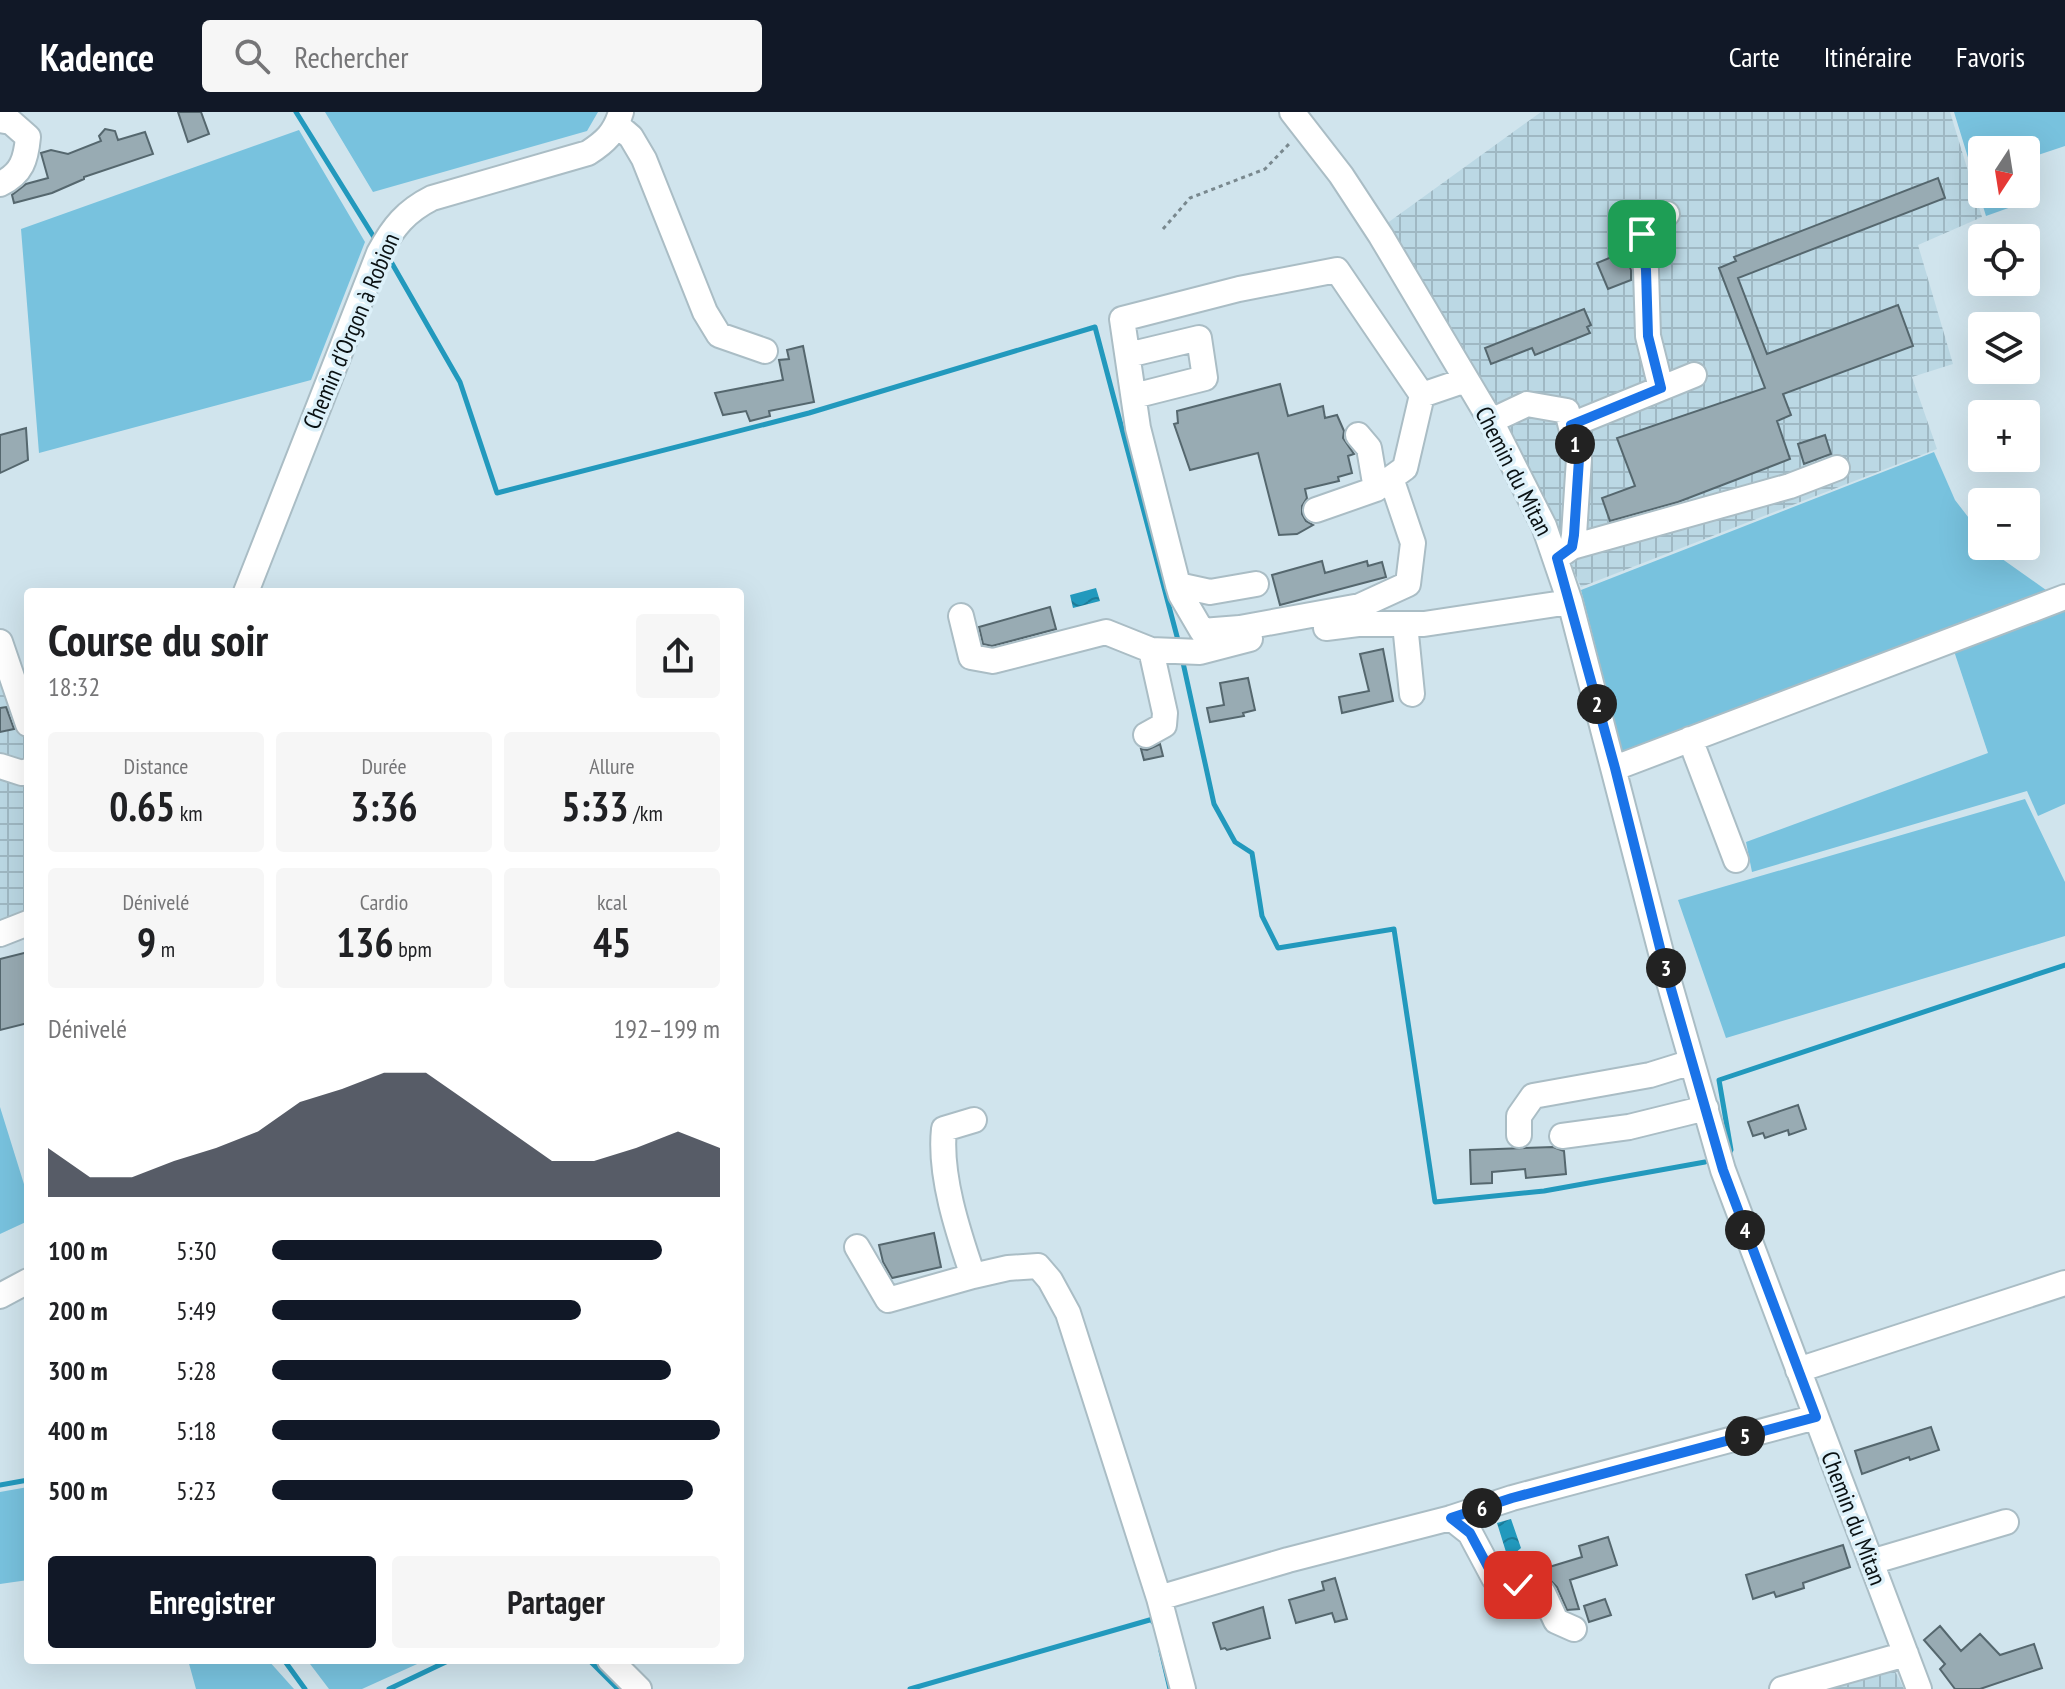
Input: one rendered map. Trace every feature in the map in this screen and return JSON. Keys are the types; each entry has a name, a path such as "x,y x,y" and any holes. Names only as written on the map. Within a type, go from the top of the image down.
{"street":[{"path":"619,119 644,159 705,312 719,335 765,351"},
{"name":"Chemin d'Orgon à Robion","path":"248,588 373,268 393,226 412,208 432,198 588,153 606,142 619,119"},
{"path":"0,120 11,122 28,137 25,161 8,181 0,184"},
{"name":"Chemin du Mitan","path":"1299,120 1341,175 1381,236 1491,421 1564,552 1570,602 1723,1170 1919,1689"},
{"path":"1661,388 1648,336 1642,234 1667,214"},
{"path":"1316,510 1384,484 1405,468 1422,395 1337,270 1239,289 1122,319 1138,428 1178,585 1202,631 1240,628 1360,606 1408,584 1413,543 1384,484 1369,448 1358,435"},
{"path":"1128,355 1199,338 1205,378 1134,396"},
{"path":"1571,425 1694,375"},
{"path":"1422,395 1466,380"},
{"path":"1491,421 1527,404 1567,411 1579,459 1564,552 1790,486 1837,468"},
{"path":"1178,585 1210,592 1256,584"},
{"path":"1615,768 2065,597"},
{"path":"961,616 971,657 993,661 1106,632 1151,650 1232,653 1263,636 1358,624 1424,624 1570,602"},
{"path":"1405,624 1412,694"},
{"path":"0,642 24,712"},
{"path":"1146,735 1164,725 1165,713 1151,650"},
{"path":"1690,739 1736,860"},
{"path":"0,766 24,772"},
{"path":"1519,1135 1519,1116 1533,1096 1650,1075 1692,1062"},
{"path":"1562,1136 1629,1127 1706,1108"},
{"path":"973,1276 961,1241 941,1152 944,1129 974,1120"},
{"path":"857,1247 888,1300 1008,1268 1038,1266 1050,1280 1068,1313 1159,1598 1183,1689"},
{"path":"0,1296 24,1283"},
{"path":"1798,1370 2065,1283"},
{"path":"1159,1598 1288,1560 1451,1518 1512,1498 1816,1417"},
{"path":"1451,1518 1470,1533 1494,1578 1543,1593 1556,1621 1574,1629"},
{"path":"1871,1562 2006,1522"},
{"path":"1782,1689 1906,1654"},
{"path":"614,1664 639,1689"}],"path":[{"path":"1163,229 1190,198 1265,169 1299,120"}],"shaded area":[{"path":"325,112 598,112 587,131 373,192"},
{"path":"1541,112 1950,112 1968,171 1968,208 1979,208 1982,217 1918,245 1953,364 1912,377 1937,449 1581,587 1554,527 1386,224"},
{"path":"1954,112 2065,112 2065,146 2040,154 2040,136 1968,136 1968,158"},
{"path":"299,130 365,242 311,380 39,453 21,229"},
{"path":"1984,208 2008,208 1986,216"},
{"path":"1934,452 1955,500 1968,517 1968,560 2004,560 2053,595 1624,758 1581,590"},
{"path":"2065,604 2065,804 2038,816 2027,791 1752,872 1746,842 1988,753 1953,648"},
{"path":"0,646 24,731 24,933 0,942"},
{"path":"2025,799 2065,882 2065,936 1726,1038 1678,900"},
{"path":"0,1107 24,1184 24,1223 0,1234"},
{"path":"24,1488 24,1581 0,1584 0,1492"},
{"path":"189,1664 272,1664 294,1689 196,1689"},
{"path":"310,1664 417,1664 362,1689 329,1689"},
{"path":"1895,1671 1904,1689 1824,1689"}],"water":[{"path":"1096,588 1100,601 1073,608 1070,595"},
{"path":"1511,1519 1521,1548 1513,1555 1506,1552 1497,1523"}],"building":[{"path":"178,112 201,112 209,134 188,142"},
{"path":"105,129 115,131 118,140 145,132 153,154 84,177 52,193 14,203 12,195 26,184 48,178 41,153 51,150 68,154 101,141 99,136"},
{"path":"1938,178 1945,198 1738,278 1767,354 1898,305 1913,346 1783,394 1791,415 1777,421 1790,459 1678,502 1610,521 1602,498 1635,486 1617,438 1765,388 1719,268 1736,261 1734,257"},
{"path":"1624,252 1631,270 1631,280 1608,289 1597,263"},
{"path":"1584,309 1591,325 1587,327 1590,333 1535,355 1532,348 1491,364 1485,348"},
{"path":"803,346 814,402 769,411 770,416 750,421 746,411 723,415 715,393 783,380 779,360 789,359 787,350"},
{"path":"1280,384 1288,416 1323,406 1325,418 1337,415 1344,431 1343,438 1354,454 1348,456 1352,473 1338,477 1339,481 1305,489 1307,498 1302,514 1313,525 1297,534 1279,535 1258,453 1190,470 1174,424 1178,423 1177,411"},
{"path":"26,428 28,460 0,473 0,435"},
{"path":"1825,435 1831,454 1804,464 1798,444"},
{"path":"1322,561 1325,573 1367,561 1368,566 1382,562 1386,577 1280,605 1272,575"},
{"path":"1050,607 1056,629 992,646 983,644 979,627"},
{"path":"1383,649 1393,701 1342,713 1339,697 1369,691 1360,654"},
{"path":"1248,678 1255,710 1243,713 1244,716 1210,722 1207,708 1224,705 1220,683"},
{"path":"6,707 14,729 0,732 0,708"},
{"path":"1160,744 1163,756 1144,760 1141,749 1147,750"},
{"path":"24,953 24,1024 0,1030 0,959"},
{"path":"1798,1105 1806,1129 1789,1135 1788,1130 1765,1138 1763,1133 1753,1136 1748,1122"},
{"path":"1553,1147 1564,1151 1566,1174 1526,1178 1525,1169 1492,1172 1492,1183 1471,1184 1470,1150"},
{"path":"934,1233 941,1267 892,1278 883,1262 879,1245"},
{"path":"1931,1427 1939,1450 1862,1474 1855,1451"},
{"path":"1608,1537 1617,1565 1570,1580 1579,1609 1567,1610 1546,1568 1582,1557 1579,1546"},
{"path":"1843,1545 1850,1567 1803,1583 1804,1588 1776,1597 1774,1592 1753,1599 1746,1575"},
{"path":"1335,1578 1347,1619 1335,1622 1332,1613 1296,1623 1289,1600 1324,1590 1322,1582"},
{"path":"1605,1599 1611,1615 1589,1622 1584,1606"},
{"path":"1263,1607 1270,1638 1221,1649 1213,1623"},
{"path":"1940,1626 1961,1651 1980,1634 2000,1655 2034,1644 2042,1668 1980,1689 1955,1689 1940,1669 1945,1664 1924,1640"}],"waterway":[{"path":"296,112 377,242"},
{"path":"386,253 460,382 497,493 809,413 1095,327 1179,644"},
{"path":"1182,658 1214,804 1235,842 1252,853 1262,916 1278,948 1394,929 1435,1202 1544,1191 1705,1162"},
{"path":"1729,1154 1731,1150 1719,1080 2065,965"},
{"path":"0,1485 24,1481"},
{"path":"910,1689 1153,1619 1153,1622"},
{"path":"1161,1651 1170,1689"},
{"path":"287,1664 305,1689"},
{"path":"389,1689 442,1664"},
{"path":"593,1664 618,1689"}],"route":[{"path":"1518,1585 1494,1578 1470,1533 1451,1518 1512,1498 1816,1417 1723,1170 1665,968 1615,768 1557,558 1572,547 1574,535 1579,459 1571,425 1661,388 1648,336 1642,234"}]}
